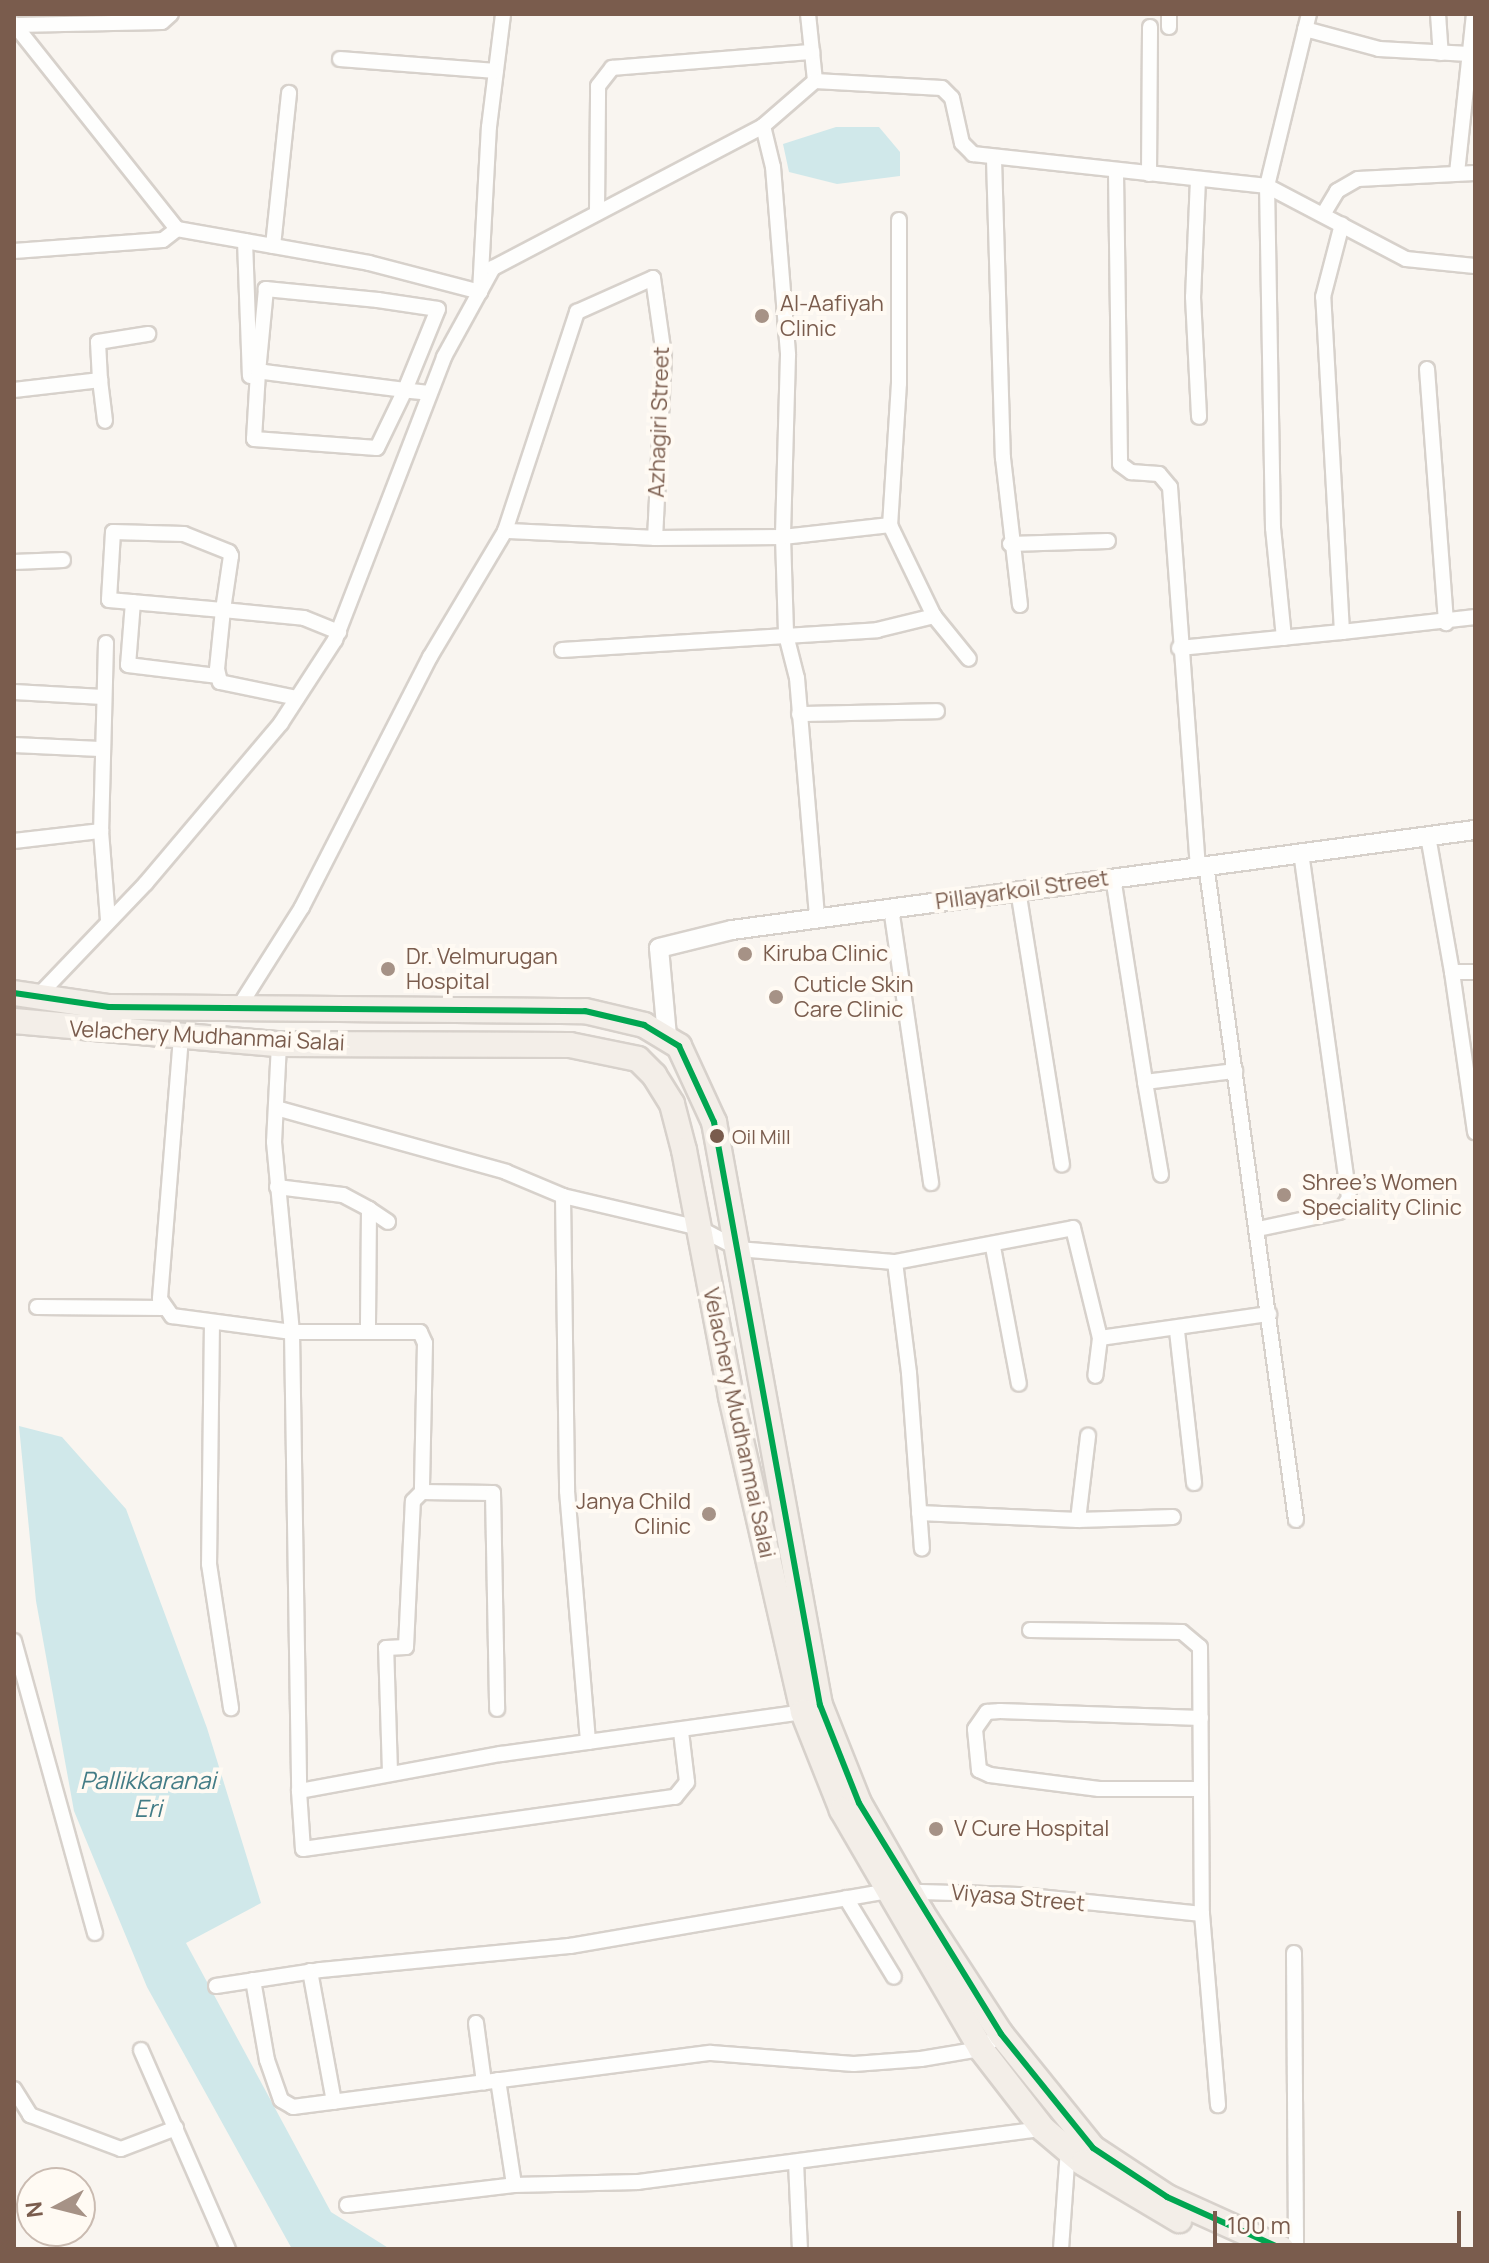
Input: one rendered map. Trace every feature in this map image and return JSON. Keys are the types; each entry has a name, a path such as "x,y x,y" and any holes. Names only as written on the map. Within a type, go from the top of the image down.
{"main road":[{"name":"Velachery Mudhanmai Salai","path":"26,995 109,1007 237,1011 585,1011 667,1036 679,1046 699,1081 714,1122 820,1705 859,1803 900,1892 981,2049 1043,2129 1068,2150 1149,2205 1239,2249"},
{"name":"Velachery Mudhanmai Salai","path":"14,1021 279,1044 570,1045 638,1059 672,1104 731,1397 803,1712 842,1810 1001,2034 1093,2148 1167,2197 1282,2249"}],"street":[{"path":"14,24 162,22 171,14"},
{"path":"480,292 503,14"},
{"path":"808,14 815,81"},
{"path":"1438,14 1441,53"},
{"path":"1457,173 1469,108 1469,54 1474,14"},
{"path":"1284,638 1273,513 1267,186 1307,22 1379,49 1469,54"},
{"path":"14,24 177,229 369,263 480,292"},
{"path":"1149,174 1150,27"},
{"path":"597,212 598,86 612,68 812,52"},
{"path":"340,59 496,71"},
{"path":"26,995 146,883 297,698 339,632 429,393 493,268 597,212 647,191 662,175 763,126 815,81 942,88 952,98 965,148 994,159 1267,186 1324,213 1406,259 1475,266"},
{"path":"273,246 289,93"},
{"path":"763,126 773,167 788,355 783,537 786,635 799,714 817,918"},
{"path":"994,159 995,325 1010,544 1020,605"},
{"path":"1116,173 1120,464 1131,472 1159,474 1170,487 1179,648 1202,864 1258,1229 1296,1520"},
{"path":"1324,213 1337,191 1358,179 1475,173"},
{"path":"1198,179 1193,297 1199,417"},
{"path":"899,220 899,383 890,525 934,616 969,659"},
{"path":"1342,224 1323,297 1342,632"},
{"path":"14,251 163,240 177,229"},
{"path":"245,241 254,374 254,439 377,448 438,309"},
{"name":"Azhagiri Street","path":"237,1011 302,907 430,657 505,531 577,312 653,278 664,355 655,538"},
{"path":"254,374 266,289 438,309 466,316"},
{"path":"105,421 98,342 148,334"},
{"path":"1427,369 1446,623"},
{"path":"254,374 429,393"},
{"path":"14,390 100,380"},
{"path":"505,531 655,538 783,537 890,525"},
{"path":"297,698 220,682 218,676 223,610 229,552 184,534 116,530 109,600 223,610 304,618 339,632"},
{"path":"1010,544 1108,541"},
{"path":"14,562 63,560"},
{"path":"133,602 128,665 218,676"},
{"path":"562,650 877,630 934,616"},
{"path":"1179,648 1446,623 1475,617"},
{"path":"106,643 100,749 101,831 108,920"},
{"path":"14,692 103,697"},
{"path":"799,714 937,711"},
{"path":"14,745 100,749"},
{"name":"Pillayarkoil Street","path":"667,1036 659,948 732,930 1202,864 1475,830"},
{"path":"14,841 101,831"},
{"path":"1428,836 1475,1132"},
{"path":"1258,1229 1339,1212 1349,1198 1301,852"},
{"path":"1113,877 1161,1175"},
{"path":"1018,890 1062,1164"},
{"path":"891,908 931,1183"},
{"path":"1452,972 1475,972"},
{"path":"181,1037 160,1299 164,1308 172,1316 292,1332 420,1332 425,1343 422,1492 413,1501 406,1647 386,1648 390,1772"},
{"path":"279,1044 277,1187 292,1332 299,1791 303,1849 675,1797 687,1782 681,1732"},
{"path":"1145,1082 1235,1071"},
{"path":"276,1108 506,1172 563,1196 699,1228 739,1249 895,1262 993,1247 1073,1228 1100,1338 1095,1376"},
{"path":"277,1187 343,1195 388,1222"},
{"path":"563,1196 567,1491 588,1742"},
{"path":"368,1330 369,1209"},
{"path":"993,1247 1019,1384"},
{"path":"895,1262 922,1549"},
{"path":"37,1307 164,1308"},
{"path":"1100,1338 1177,1331 1269,1314"},
{"path":"212,1322 209,1564 231,1708"},
{"path":"1177,1331 1194,1483"},
{"path":"1078,1520 1088,1436"},
{"path":"422,1492 493,1493 497,1709"},
{"path":"919,1513 1078,1520 1173,1517"},
{"path":"1030,1630 1182,1632 1195,1638 1200,1647 1202,1914 1218,2105"},
{"path":"14,1641 95,1933"},
{"path":"1201,1718 1000,1711 987,1712 975,1729 979,1770 990,1775 1099,1789 1201,1789"},
{"path":"299,1791 390,1772 803,1712"},
{"name":"Viyasa Street","path":"216,1986 310,1971 570,1946 846,1898 900,1892 955,1890 1202,1914"},
{"path":"846,1898 894,1977"},
{"path":"1294,1953 1296,2249"},
{"path":"310,1971 334,2102"},
{"path":"253,1980 267,2060 281,2100 293,2107 711,2053 854,2064 981,2049 1001,2034"},
{"path":"476,2023 514,2185"},
{"path":"141,2050 228,2249"},
{"path":"14,2089 30,2115 121,2149 176,2128"},
{"path":"347,2205 514,2185 638,2182 1043,2129"},
{"path":"1061,2249 1068,2150"},
{"path":"796,2162 800,2249"}],"water":[{"path":"836,127 879,127 900,152 900,176 837,184 789,172 783,144"},
{"name":"Pallikkaranai Eri","path":"19,1426 62,1437 126,1509 207,1728 261,1903 186,1943 331,2212 390,2249 292,2249 147,1987 74,1811 36,1601"}],"transit line":[{"path":"14,993 109,1007 585,1011 644,1025 679,1046 714,1122 820,1705 859,1803 1001,2034 1093,2148 1167,2197 1282,2249"}],"place":[{"name":"Al-Aafiyah Clinic","path":"762,316"},
{"name":"Kiruba Clinic","path":"745,954"},
{"name":"Dr. Velmurugan Hospital","path":"388,969"},
{"name":"Cuticle Skin Care Clinic","path":"776,997"},
{"name":"Oil Mill","path":"717,1136"},
{"name":"Shree's Women Speciality Clinic","path":"1284,1195"},
{"name":"Janya Child Clinic","path":"709,1514"},
{"name":"V Cure Hospital","path":"936,1829"}]}
